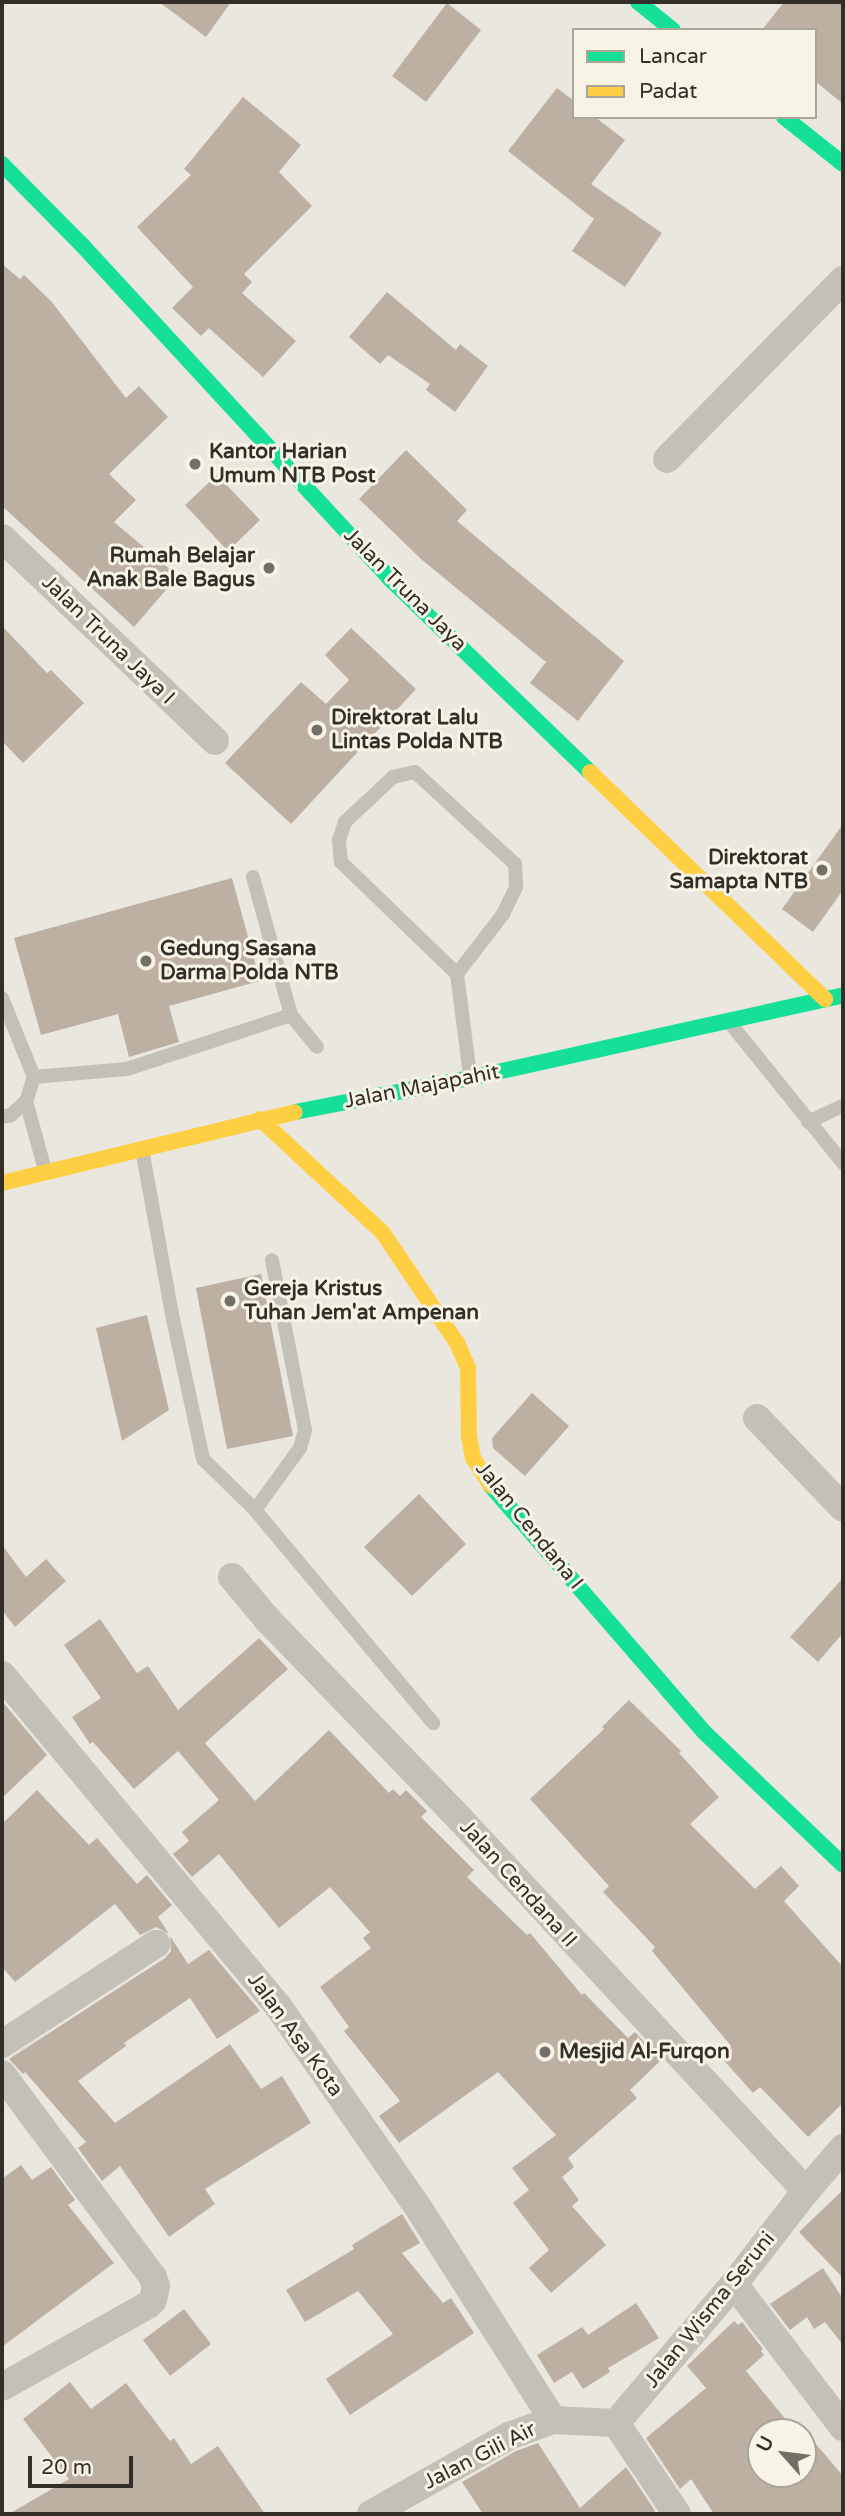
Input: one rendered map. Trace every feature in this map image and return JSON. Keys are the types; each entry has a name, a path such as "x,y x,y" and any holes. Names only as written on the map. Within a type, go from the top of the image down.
{"street":[{"path":"638,2 670,28"},
{"path":"787,119 843,164"},
{"name":"Jalan Truna Jaya","path":"2,164 82,245 388,577 825,999"},
{"path":"667,459 843,280"},
{"name":"Jalan Truna Jaya I","path":"2,538 215,741"},
{"name":"Jalan Majapahit","path":"2,1184 260,1119 470,1077 843,995"},
{"name":"Jalan Cendana I","path":"260,1119 383,1233 457,1343 468,1368 472,1458 484,1478 704,1732 843,1865"},
{"path":"757,1418 843,1508"},
{"name":"Jalan Cendana II","path":"232,1577 268,1620 461,1821 806,2191"},
{"name":"Jalan Asa Kota","path":"2,1675 278,2007 421,2212 552,2420"},
{"path":"2,2044 156,1944"},
{"path":"2,2074 153,2277 156,2292 148,2305 2,2387"},
{"name":"Jalan Wisma Seruni","path":"616,2423 734,2284 843,2148"},
{"path":"734,2284 843,2427"},
{"path":"552,2420 616,2423 677,2514"},
{"name":"Jalan Gili Air","path":"371,2514 509,2436 552,2420"}],"lane":[{"path":"457,974 503,914 516,887 515,864 415,772 393,777 345,822 339,841 341,862 457,974 470,1077"},
{"path":"253,877 291,1015 317,1047"},
{"path":"2,998 34,1077 26,1101 11,1115 2,1117"},
{"path":"34,1077 127,1069 291,1015"},
{"path":"729,1021 843,1163"},
{"path":"26,1101 46,1172"},
{"path":"808,1122 843,1106"},
{"path":"142,1148 173,1319 203,1459 255,1510 433,1723"},
{"path":"255,1510 299,1448 305,1430 272,1260"}],"building":[{"path":"159,2 231,2 206,37"},
{"path":"784,2 843,2 843,104 817,83 817,28 764,28"},
{"path":"447,3 481,30 426,102 392,76"},
{"path":"557,88 572,99 572,119 598,119 625,140 591,184 662,233 625,287 572,251 594,219 508,151"},
{"path":"243,97 301,145 279,172 312,206 244,274 252,282 242,293 296,341 263,377 209,328 201,336 172,308 193,287 137,227 191,175 184,169"},
{"path":"2,264 20,279 24,275 51,301 126,398 139,386 168,417 109,474 136,500 114,522 178,576 134,627 2,506"},
{"path":"387,292 456,350 460,344 488,366 455,412 426,390 430,384 388,355 380,364 349,337"},
{"path":"406,450 467,510 457,521 624,661 578,721 530,683 546,662 421,559 359,499"},
{"path":"217,475 260,520 228,551 185,505"},
{"path":"2,626 47,673 51,670 84,703 23,763 2,741"},
{"path":"351,628 416,689 291,824 225,763 301,682 326,704 349,680 325,655"},
{"path":"843,824 843,890 813,932 782,909"},
{"path":"232,878 260,981 169,1006 179,1042 129,1057 118,1014 41,1035 14,938"},
{"path":"261,1274 293,1436 227,1449 196,1288"},
{"path":"147,1315 169,1410 122,1441 96,1328"},
{"path":"532,1393 569,1426 525,1476 493,1448 492,1438"},
{"path":"419,1494 466,1544 412,1596 364,1547"},
{"path":"2,1545 26,1577 46,1559 66,1581 15,1627 2,1610"},
{"path":"843,1578 843,1633 818,1662 790,1637"},
{"path":"100,1619 137,1673 148,1666 178,1710 259,1638 288,1669 205,1743 255,1801 329,1730 389,1793 393,1789 400,1796 406,1790 427,1811 421,1817 474,1870 467,1877 527,1935 530,1933 582,1995 584,1993 628,2038 635,2032 661,2060 630,2090 637,2098 568,2158 574,2167 562,2177 579,2200 572,2206 606,2245 551,2293 529,2268 549,2250 513,2203 529,2190 512,2168 556,2135 498,2072 399,2143 379,2116 400,2101 344,2031 349,2027 320,1987 371,1948 363,1938 370,1932 330,1887 279,1928 219,1854 192,1877 173,1854 189,1841 182,1832 219,1800 178,1751 134,1789 93,1742 90,1744 72,1717 101,1698 64,1645"},
{"path":"629,1700 681,1751 679,1753 719,1797 690,1824 755,1889 781,1866 799,1886 784,1901 843,1967 843,2103 808,2137 760,2087 753,2093 720,2056 731,2046 652,1951 655,1947 603,1892 609,1886 530,1799 604,1729 602,1727"},
{"path":"2,1701 47,1755 2,1798"},
{"path":"37,1790 89,1845 97,1838 137,1884 147,1875 172,1905 158,1917 169,1934 156,1927 140,1935 115,1904 15,1982 2,1967 2,1824"},
{"path":"170,1936 188,1964 209,1950 260,2011 217,2039 190,1998 124,2043 126,2046 78,2081 115,2123 230,2044 261,2089 282,2076 311,2123 205,2189 215,2204 169,2237 120,2166 102,2181 78,2148 86,2142 25,2072 23,2074 9,2059 165,1958 171,1951"},
{"path":"21,2165 32,2180 51,2167 75,2200 68,2205 114,2263 2,2347 2,2179"},
{"path":"843,2190 843,2278 799,2232"},
{"path":"402,2214 420,2243 402,2253 443,2303 451,2298 474,2333 350,2415 326,2379 393,2334 358,2291 305,2322 286,2290 354,2249 352,2245"},
{"path":"823,2268 843,2299 843,2345 825,2322 814,2329 807,2317 790,2330 770,2304"},
{"path":"636,2303 659,2338 608,2368 610,2372 583,2389 572,2372 554,2383 537,2355 582,2327 588,2335"},
{"path":"184,2309 211,2344 170,2376 143,2340"},
{"path":"734,2321 738,2325 742,2322 763,2349 761,2351 764,2355 746,2371 785,2418 747,2418 747,2488 817,2488 817,2445 843,2476 843,2514 714,2514 691,2479 680,2489 646,2438 706,2388 687,2366"},
{"path":"70,2382 91,2409 126,2383 170,2441 174,2438 191,2464 218,2446 265,2514 9,2514 69,2479 23,2419"},
{"path":"538,2443 580,2508 626,2467 655,2511 652,2514 483,2514 462,2482 516,2451"}],"traffic: fast":[{"path":"638,2 670,28"},
{"path":"787,119 843,164"},
{"path":"2,164 82,245 388,577 590,772"},
{"path":"295,1112 470,1078 843,995"},
{"path":"491,1486 704,1732 843,1865"}],"traffic: slow":[{"path":"590,772 825,999"},
{"path":"2,1183 295,1112"},
{"path":"260,1119 383,1233 457,1343 468,1368 469,1436 473,1458 491,1486"}],"place":[{"name":"Kantor Harian Umum NTB Post","path":"195,464"},
{"name":"Rumah Belajar Anak Bale Bagus","path":"269,568"},
{"name":"Direktorat Lalu Lintas Polda NTB","path":"317,730"},
{"name":"Direktorat Samapta NTB","path":"822,870"},
{"name":"Gedung Sasana Darma Polda NTB","path":"146,961"},
{"name":"Gereja Kristus Tuhan Jem'at Ampenan","path":"230,1301"},
{"name":"Mesjid Al-Furqon","path":"545,2052"}]}
